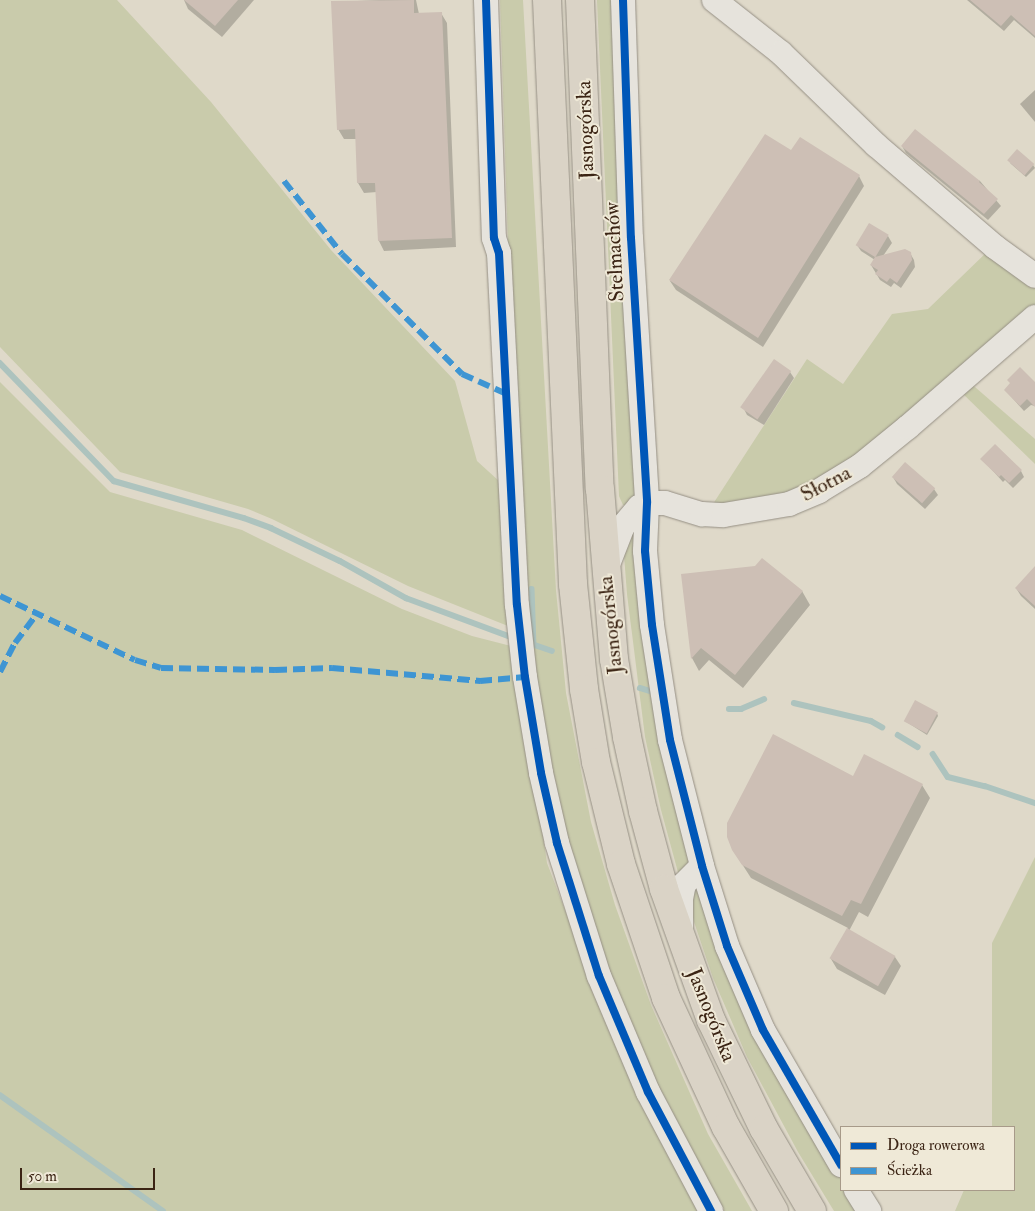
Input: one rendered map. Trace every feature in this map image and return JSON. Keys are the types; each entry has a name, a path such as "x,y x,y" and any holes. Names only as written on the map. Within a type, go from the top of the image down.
{"main road":[{"name":"Jasnogórska","path":"547,0 573,584 584,689 596,762 621,864 666,998 726,1127 774,1211"},
{"name":"Jasnogórska","path":"580,0 606,572 614,659 632,762 652,847 681,941 726,1055 764,1129 812,1211"}],"street":[{"path":"486,0 494,238 499,253 517,605 525,678 543,782 557,843 599,976 648,1092 711,1211"},
{"name":"Stelmachów","path":"623,0 631,238 647,503 645,551 659,676 670,740 702,866 727,946 763,1030 840,1163"},
{"path":"714,0 781,53 876,145 995,246 1035,276"},
{"name":"Słotna","path":"647,503 665,503 702,514 724,515 788,504 819,492 860,466 908,427 1035,316"},
{"path":"606,572 623,526 639,507 647,503"},
{"path":"681,941 682,890 689,878 702,866"},
{"path":"857,1191 870,1211"}],"green space":[{"path":"0,0 117,0 211,102 331,250 455,381 477,461 499,481 508,626 408,586 248,509 120,472 0,347"},
{"path":"500,0 523,0 556,590 566,693 591,822 615,905 651,1005 708,1134 752,1211 717,1211 655,1095 571,873 531,670 511,335"},
{"path":"597,0 614,0 637,492 627,505 623,505 619,496"},
{"path":"989,250 1035,283 1035,306 850,461 814,485 774,499 711,507 807,359 843,384 892,314 928,309"},
{"path":"968,381 1035,439 1035,464 960,391"},
{"path":"0,382 110,492 242,530 402,609 472,636 511,646 525,712 547,863 601,1004 703,1211 0,1211"},
{"path":"638,524 690,860 679,876 661,810 645,737 627,594 624,555 630,527"},
{"path":"1035,857 1035,1211 955,1211 964,1191 1015,1191 1015,1126 992,1126 992,943"},
{"path":"698,890 803,1114 840,1176 840,1191 849,1191 861,1211 834,1211 798,1152 747,1057 713,978 694,922 691,909 694,892"}],"building":[{"path":"184,0 238,0 215,26"},
{"path":"414,0 414,13 442,12 452,238 378,241 375,183 357,183 355,129 337,130 331,1"},
{"path":"970,0 1035,0 1035,36 1011,15 1001,26"},
{"path":"915,129 980,181 998,199 984,214 901,146"},
{"path":"765,134 791,150 800,137 860,175 758,338 669,280"},
{"path":"1017,149 1034,164 1025,175 1007,160"},
{"path":"869,223 889,235 875,257 856,245"},
{"path":"905,249 911,252 912,260 897,283 890,278 887,282 875,274 878,270 870,265 875,257"},
{"path":"774,359 791,371 757,419 740,407"},
{"path":"1020,367 1035,382 1035,407 1027,399 1020,406 1004,390 1010,383 1007,380"},
{"path":"995,444 1022,470 1009,483 1001,475 999,477 980,459"},
{"path":"905,462 935,488 922,503 892,477"},
{"path":"762,558 803,591 735,675 701,648 691,659 681,574 755,566"},
{"path":"1035,566 1035,606 1015,588"},
{"path":"915,700 938,712 927,733 904,721"},
{"path":"773,734 853,776 864,754 923,784 861,904 851,900 842,916 742,865 732,850 727,837 727,823"},
{"path":"847,928 895,956 878,986 830,958"}],"waterway":[{"path":"0,363 114,481 244,518 271,528 340,561 406,598 509,636"},
{"path":"532,589 534,645"},
{"path":"532,644 552,651"},
{"path":"640,688 653,692"},
{"path":"729,709 741,709 764,699"},
{"path":"794,703 871,721 882,727"},
{"path":"898,735 918,747"},
{"path":"933,754 948,777 985,786 1035,803"},
{"path":"0,1095 163,1211"}],"marked path":[{"path":"284,181 342,254 462,374 507,394"},
{"path":"0,596 135,660 161,668 275,670 332,668 480,681 525,677"},
{"path":"0,672 15,643 38,613"}],"cycle path":[{"path":"486,0 494,238 499,253 517,605 525,677 541,773 557,843 599,976 648,1092 711,1211"},
{"path":"623,0 631,238 647,503 645,551 652,625 670,740 702,866 727,946 763,1030 840,1163"}]}
